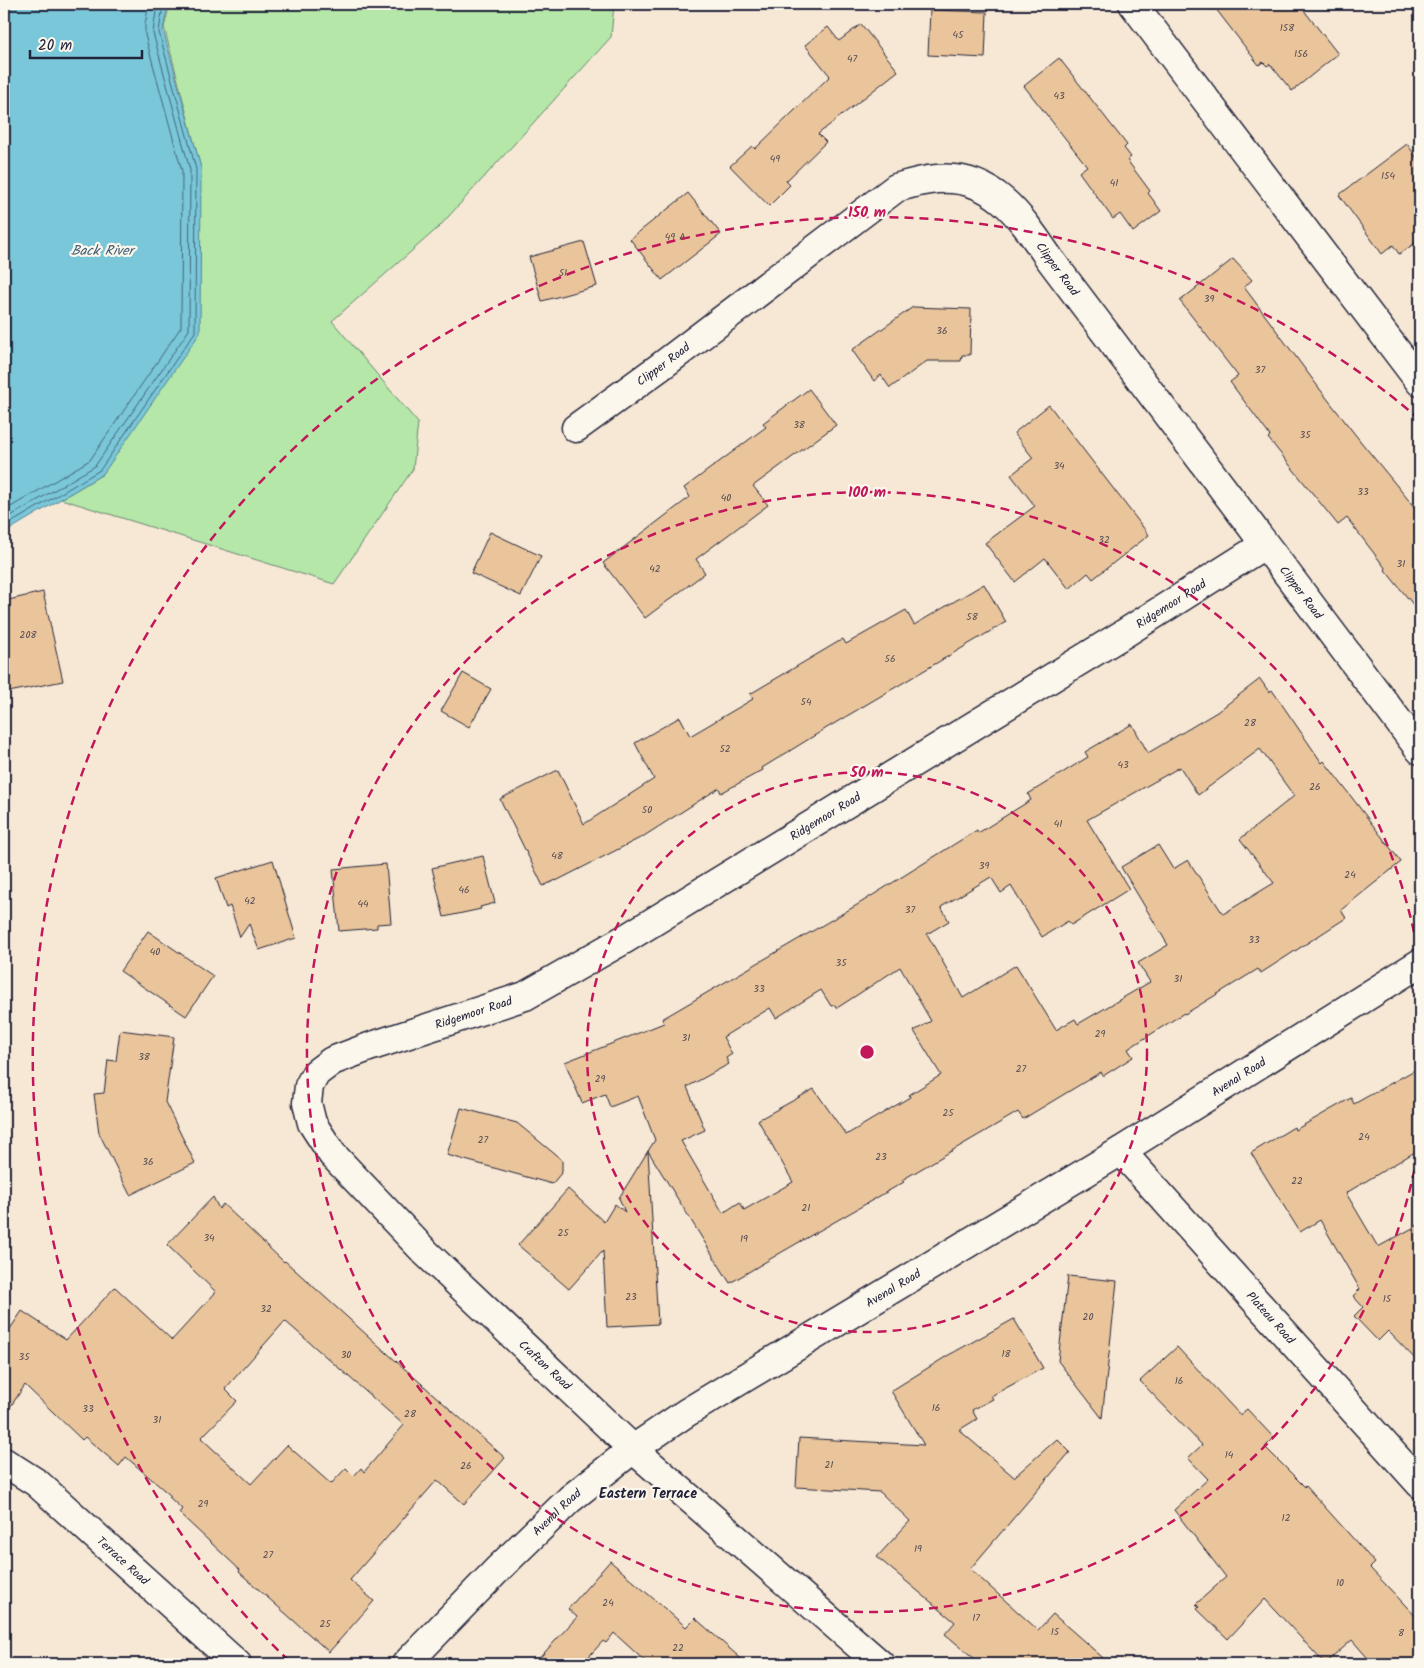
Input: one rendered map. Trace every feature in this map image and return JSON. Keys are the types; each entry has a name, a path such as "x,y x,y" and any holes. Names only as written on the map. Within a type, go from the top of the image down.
{"street":[{"path":"1133,4 1420,382"},
{"name":"Clipper Road","path":"576,428 660,367 896,188 938,178 959,180 984,186 1022,219 1264,545 1420,750"},
{"name":"Ridgemoor Road","path":"369,1047 525,996 634,934 1117,638 1264,545"},
{"name":"Avenal Road","path":"406,1664 498,1569 570,1499 633,1449 686,1413 1121,1151 1420,963"},
{"name":"Crafton Road","path":"369,1047 332,1061 316,1073 309,1086 307,1103 312,1123 332,1154 426,1253 633,1449 880,1664"},
{"name":"Plateau Road","path":"1121,1151 1420,1484"},
{"name":"Terrace Road","path":"4,1462 37,1483 237,1664"}],"green space":[{"path":"170,4 614,4 611,37 439,227 332,321 418,423 413,469 334,584 61,499 103,474 200,165 164,27"}],"water":[{"name":"Back River","path":"4,4 168,4 163,30 201,168 200,333 103,474 4,533"}],"building":[{"path":"1212,4 1299,4 1338,54 1292,91 1270,64 1267,66 1263,62 1259,65"},
{"path":"930,10 987,12 985,58 928,55"},
{"path":"861,24 898,71 818,134 826,142 786,181 790,185 769,206 730,166 752,146 755,149 830,76 805,45 828,27 839,41"},
{"path":"1059,58 1127,145 1124,148 1131,157 1127,160 1150,191 1148,193 1161,211 1133,232 1120,214 1113,219 1079,172 1087,166 1024,86"},
{"path":"1407,144 1420,162 1420,240 1399,254 1393,245 1382,254 1339,195"},
{"path":"688,193 721,234 662,280 630,239"},
{"path":"584,242 597,286 542,301 529,257"},
{"path":"1233,259 1252,280 1244,287 1322,392 1420,514 1420,613 1385,570 1347,518 1338,525 1268,438 1270,436 1230,382 1238,376 1180,301"},
{"path":"913,307 971,309 970,355 962,355 961,361 927,361 890,388 881,375 874,381 852,350"},
{"path":"809,389 836,425 753,486 768,505 696,559 705,573 645,618 603,563 690,497 684,488 766,427 763,423"},
{"path":"1049,405 1149,535 1093,579 1088,573 1069,589 1045,558 1015,582 985,543 1035,506 1011,475 1033,458 1014,433"},
{"path":"490,532 541,556 521,596 471,573"},
{"path":"984,584 1006,622 830,726 762,768 763,770 721,793 719,788 644,836 543,886 500,799 558,770 584,824 654,779 635,743 680,717 690,736 753,699 750,694 843,639 846,644 906,610 914,625"},
{"path":"43,592 63,681 4,693 4,601"},
{"path":"463,673 491,689 469,727 441,711"},
{"path":"1260,679 1269,692 1272,690 1322,763 1324,761 1401,862 1341,910 1346,918 1261,973 1258,969 1128,1049 1133,1057 1103,1076 1101,1072 1023,1119 1018,1112 902,1180 904,1182 730,1283 648,1151 655,1140 638,1096 610,1107 605,1094 582,1103 565,1062 664,1023 662,1019 857,905 977,830 978,833 1031,800 1028,794 1088,757 1085,752 1132,724 1148,753 1217,712","holes":["1260,749 1294,796 1240,839 1274,883 1223,914 1188,860 1173,869 1158,845 1121,867 1168,945 1138,963 1150,982 1078,1024 1075,1019 1056,1030 1016,965 963,998 927,934 949,921 941,907 991,877 1001,893 1011,886 1042,937 1068,921 1071,925 1129,889 1087,820 1180,767 1198,795","900,967 931,1021 914,1031 941,1075 909,1095 910,1097 846,1135 814,1089 758,1120 793,1182 744,1210 740,1202 723,1213 681,1141 705,1130 687,1087 729,1064 726,1058 732,1054 723,1037 770,1008 776,1018 821,990 831,1006 835,1005 837,1008"]},
{"path":"483,856 495,903 480,907 481,909 444,917 432,868"},
{"path":"273,860 296,938 259,950 249,924 240,937 230,906 226,908 216,878"},
{"path":"386,864 391,923 377,924 377,928 339,931 333,869"},
{"path":"148,931 213,976 186,1016 120,971"},
{"path":"120,1030 174,1037 165,1102 195,1163 130,1195 99,1133 94,1094 104,1093 108,1060 116,1061"},
{"path":"1420,1067 1420,1149 1346,1193 1378,1247 1420,1224 1420,1364 1388,1331 1378,1341 1354,1316 1363,1307 1353,1296 1360,1289 1320,1220 1300,1232 1251,1153 1294,1127 1295,1130 1351,1098 1354,1104"},
{"path":"461,1108 517,1123 562,1160 562,1172 552,1184 447,1155"},
{"path":"648,1151 658,1324 607,1327 603,1251 569,1289 518,1245 568,1189 604,1222 615,1204 625,1212 619,1198"},
{"path":"213,1197 219,1209 223,1204 284,1262 505,1458 464,1504 437,1480 350,1580 374,1601 329,1652 239,1572 240,1570 179,1513 182,1509 169,1497 171,1496 126,1457 119,1466 85,1437 82,1440 25,1385 4,1416 4,1338 22,1311 66,1340 115,1287 172,1340 216,1292 167,1245","holes":["285,1321 404,1425 364,1472 361,1468 354,1476 346,1468 331,1484 287,1445 251,1484 201,1438 237,1401 225,1389"]},
{"path":"1068,1276 1117,1281 1102,1418 1058,1361"},
{"path":"1014,1319 1043,1368 991,1396 993,1399 972,1410 977,1419 959,1430 1014,1477 1057,1439 1070,1452 970,1569 1038,1630 1053,1614 1110,1664 981,1664 945,1634 955,1622 877,1557 910,1521 880,1492 796,1487 799,1438 924,1445 891,1391 947,1356"},
{"path":"1177,1347 1240,1415 1247,1409 1274,1438 1265,1447 1306,1486 1375,1563 1370,1568 1420,1621 1420,1664 1373,1664 1352,1640 1325,1664 1265,1599 1228,1639 1197,1609 1199,1607 1196,1604 1226,1577 1174,1510 1208,1479 1188,1458 1202,1445 1140,1381"},
{"path":"610,1561 686,1627 695,1618 747,1664 648,1664 614,1633 606,1643 603,1641 582,1664 534,1664 577,1617 568,1609"}],"district":[{"name":"Eastern Terrace","path":"648,1493"}]}
